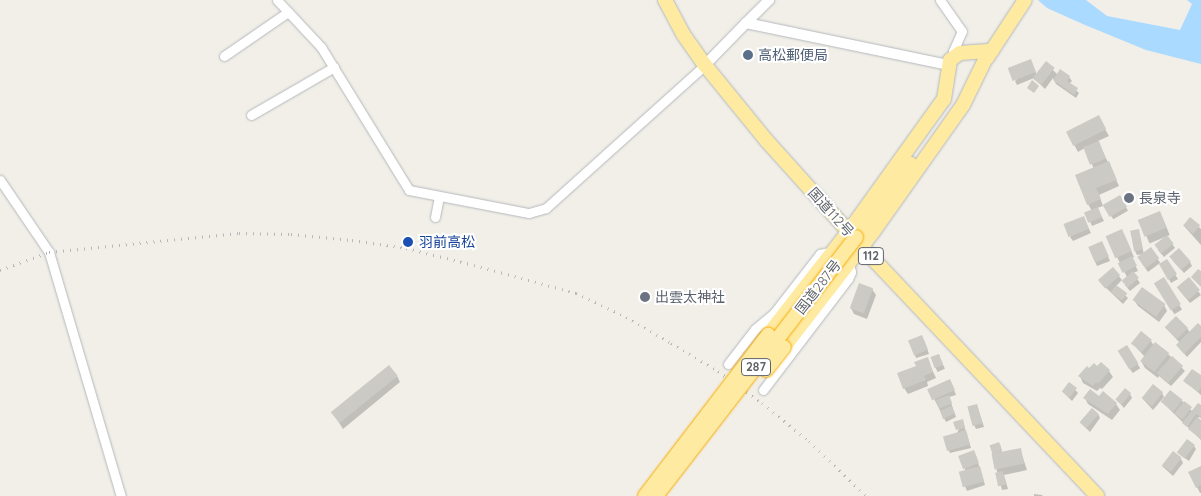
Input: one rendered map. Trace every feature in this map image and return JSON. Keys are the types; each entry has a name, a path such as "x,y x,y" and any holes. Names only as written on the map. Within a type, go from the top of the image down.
{"highway":[{"name":"国道112号","path":"665,0 683,34 705,65 766,140 862,246 1097,496"},
{"name":"国道287号","path":"656,496 904,172 992,51 1025,0"},
{"path":"951,60 992,51"},
{"name":"287","path":"645,496 849,231 944,99 951,60"},
{"name":"287","path":"665,496 862,246 963,105 984,62"}],"street":[{"path":"277,0 321,47 409,190 529,214 546,208 705,65 768,0"},
{"path":"746,23 951,60 962,32 940,0"},
{"path":"224,56 288,12"},
{"path":"251,115 334,67"},
{"path":"0,180 49,252 121,496"},
{"path":"435,217 439,197"},
{"path":"728,364 755,329 774,313 820,254 833,251"},
{"path":"763,390 848,279 851,272 849,263"}],"water":[{"path":"1038,0 1086,0 1107,16 1180,30 1192,4 1187,0 1201,0 1201,64 1146,50 1047,8"}],"building":[{"path":"1031,59 1036,72 1013,81 1008,68"},
{"path":"1046,61 1055,68 1041,85 1032,78"},
{"path":"1060,69 1070,76 1067,81 1078,88 1074,95 1053,80"},
{"path":"1032,80 1039,86 1034,93 1027,88"},
{"path":"1099,115 1106,129 1073,146 1066,132"},
{"path":"1099,141 1106,159 1090,165 1083,147"},
{"path":"1109,161 1117,180 1096,188 1101,199 1087,205 1075,175"},
{"path":"1120,195 1127,207 1110,217 1103,205"},
{"path":"1098,207 1102,217 1088,223 1084,213"},
{"path":"1160,211 1167,228 1144,237 1138,220"},
{"path":"1084,216 1089,229 1068,237 1063,224"},
{"path":"1190,217 1200,225 1193,234 1183,226"},
{"path":"1122,229 1132,251 1115,258 1106,236"},
{"path":"1139,229 1143,250 1134,251 1130,231"},
{"path":"1167,235 1174,244 1161,254 1154,245"},
{"path":"1102,241 1109,257 1095,263 1088,247"},
{"path":"1151,247 1159,258 1145,268 1137,257"},
{"path":"1179,248 1191,262 1181,270 1169,257"},
{"path":"1132,256 1137,266 1123,273 1118,263"},
{"path":"1167,259 1177,274 1168,280 1159,264"},
{"path":"1113,267 1120,275 1105,288 1098,280"},
{"path":"1198,269 1201,271 1201,287 1191,277"},
{"path":"1133,271 1139,278 1128,288 1122,281"},
{"path":"1164,277 1181,304 1171,310 1154,283"},
{"path":"1189,277 1200,290 1188,300 1177,287"},
{"path":"859,283 873,288 864,314 850,308"},
{"path":"1116,285 1127,293 1122,301 1111,292"},
{"path":"1142,287 1165,304 1156,317 1133,300"},
{"path":"1176,316 1188,328 1177,339 1165,327"},
{"path":"1198,323 1201,326 1201,337 1184,354 1176,345"},
{"path":"1141,331 1152,340 1142,352 1131,343"},
{"path":"922,335 928,350 914,355 908,341"},
{"path":"1155,342 1169,353 1154,372 1140,361"},
{"path":"1127,345 1139,364 1129,369 1118,351"},
{"path":"939,354 943,365 935,368 931,357"},
{"path":"1172,356 1183,366 1168,383 1157,373"},
{"path":"928,357 933,372 924,376 926,380 903,389 897,373 916,366 914,362"},
{"path":"1101,362 1110,370 1098,384 1096,382 1093,386 1078,376 1087,366 1089,368 1094,363 1097,366"},
{"path":"389,365 398,376 340,423 331,412"},
{"path":"1192,369 1201,375 1201,388 1198,392 1183,381"},
{"path":"950,379 955,390 932,400 927,389"},
{"path":"1069,382 1077,388 1070,398 1062,392"},
{"path":"1153,384 1163,392 1152,406 1142,398"},
{"path":"1125,388 1131,393 1121,405 1115,399"},
{"path":"1090,389 1099,396 1103,391 1117,403 1108,414 1083,398"},
{"path":"1170,390 1183,400 1173,412 1161,402"},
{"path":"949,395 952,403 939,408 936,400"},
{"path":"1184,401 1192,407 1182,420 1174,414"},
{"path":"1198,403 1201,405 1201,417 1196,414 1187,427 1182,423"},
{"path":"977,404 982,423 973,426 967,407"},
{"path":"951,406 955,413 943,419 940,411"},
{"path":"1092,408 1099,414 1086,428 1080,422"},
{"path":"1197,417 1201,420 1201,439 1188,429"},
{"path":"963,419 965,428 956,430 953,422"},
{"path":"966,430 970,444 947,451 943,437"},
{"path":"1187,439 1195,445 1185,459 1177,453"},
{"path":"999,442 1002,450 993,454 990,446"},
{"path":"1021,448 1024,464 995,469 992,454"},
{"path":"974,450 979,463 963,469 958,456"},
{"path":"1173,451 1182,458 1171,472 1162,465"},
{"path":"980,466 984,481 963,487 959,472"},
{"path":"1201,466 1201,485 1196,488 1188,472"},
{"path":"1003,471 1006,485 998,486 995,473"}],"railway":[{"path":"0,270 49,252 239,233 291,234 352,240 406,248 474,265 576,293 626,317 671,343 718,371 762,403 809,441 866,496"}],"place":[{"name":"高松郵便局","path":"748,55"},
{"name":"長泉寺","path":"1129,198"},
{"name":"羽前高松","path":"408,242"},
{"name":"出雲太神社","path":"645,297"}]}
